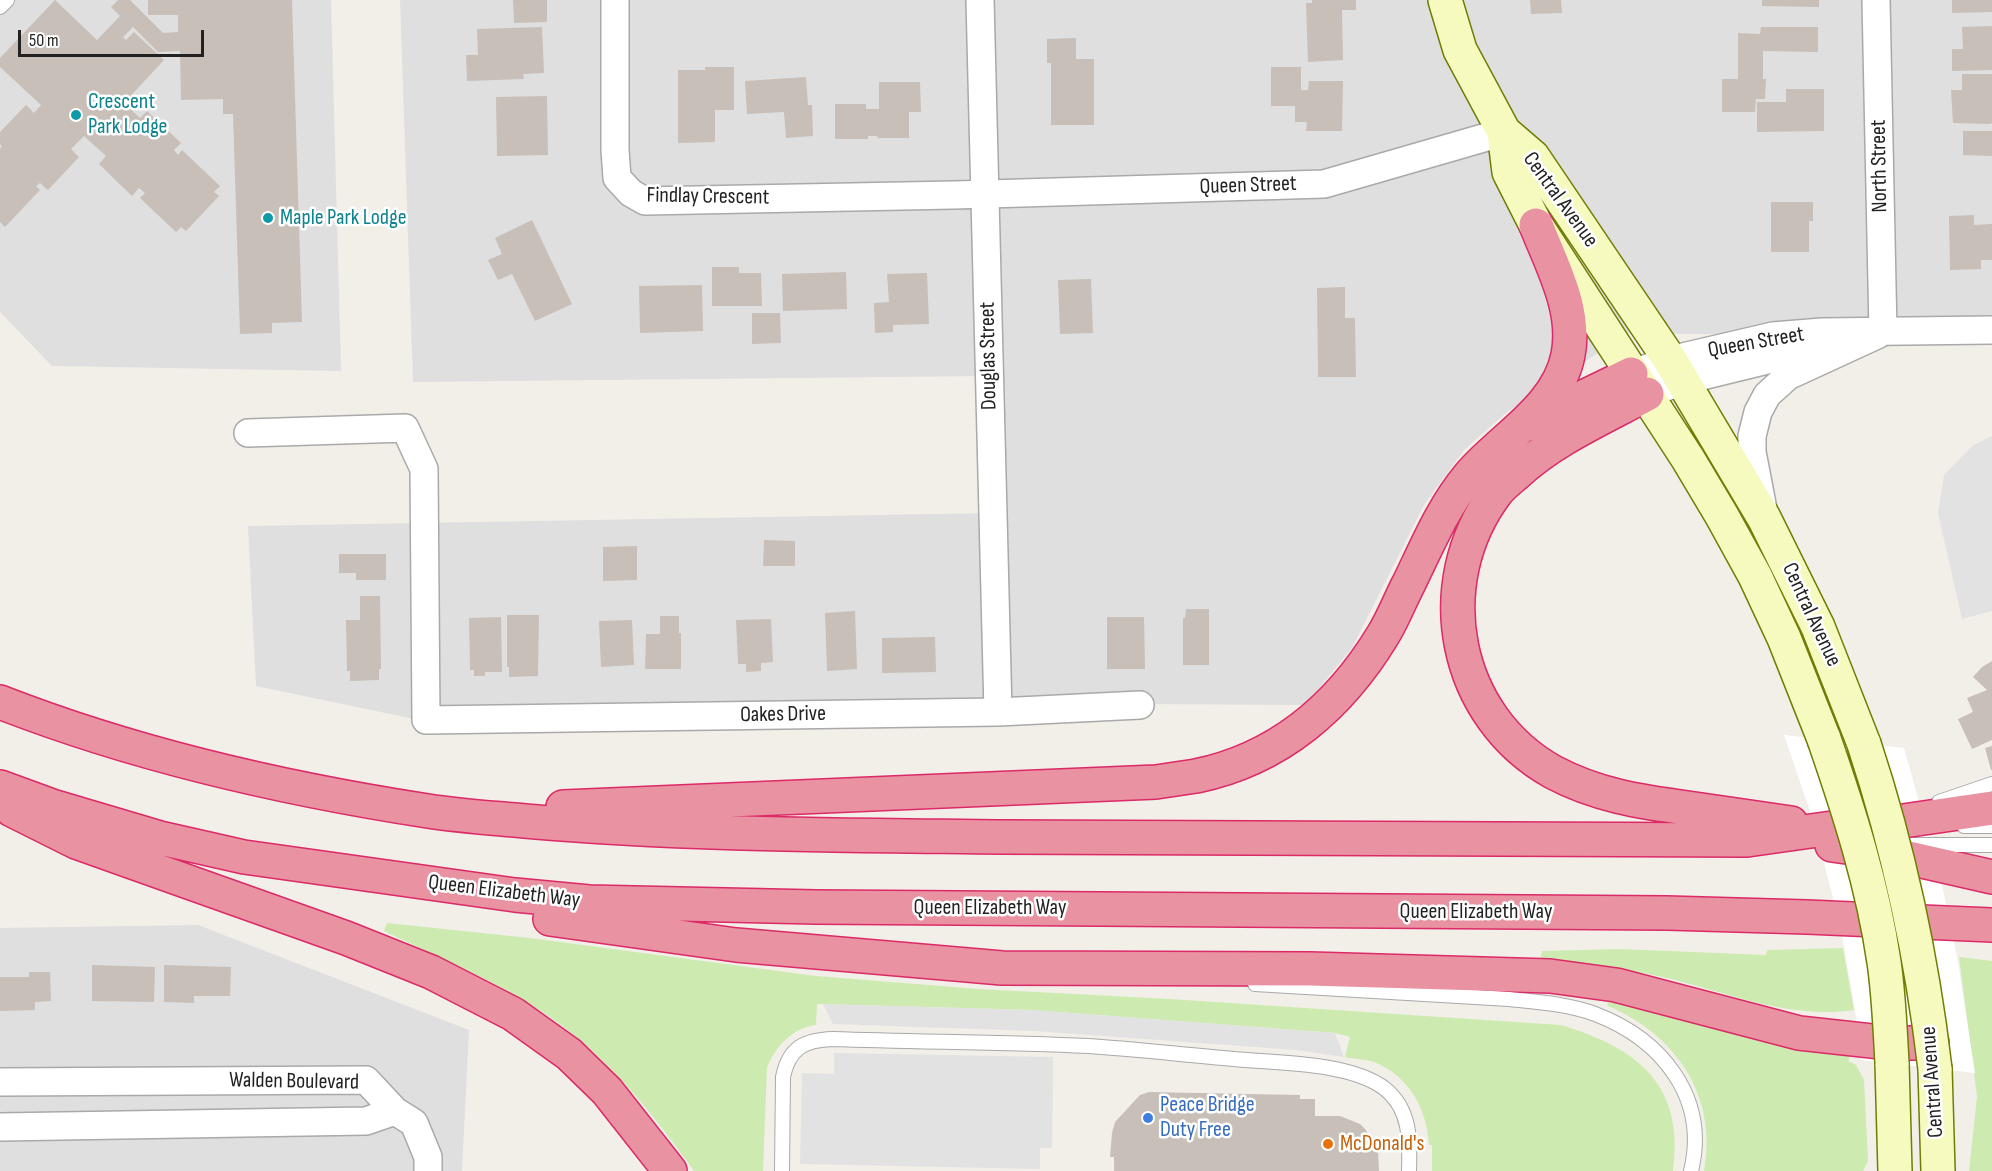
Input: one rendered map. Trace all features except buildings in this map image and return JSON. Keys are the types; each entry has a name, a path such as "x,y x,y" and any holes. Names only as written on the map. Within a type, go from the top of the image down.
{"highway":[{"path":"432,812 1156,782 1198,775 1268,750 1298,732 1344,690 1383,635 1448,505 1469,476 1548,396 1564,370 1569,354 1571,321 1536,225"},
{"path":"1495,450 1561,408 1639,384"},
{"path":"1639,384 1537,456 1497,492 1471,536 1458,584 1457,612 1460,642 1467,669 1478,694 1510,739 1530,758 1582,786 1645,803 1833,837"},
{"path":"0,702 76,729 195,763 310,790 432,812 614,829 746,834 1105,838 1747,840 1833,837 1876,839 1987,869"},
{"name":"Queen Elizabeth Way","path":"0,787 52,806 160,838 244,857 515,895 632,903 816,907 1667,913 1807,916 1992,925"},
{"path":"0,804 76,842 346,938 431,972 513,1014 569,1054 607,1091 670,1171"},
{"path":"1876,839 1992,808"},
{"path":"244,857 533,917 736,945 1002,968 1310,969 1550,976 1616,985 1799,1033 1857,1040 1891,1053 1934,1056"}],"main road":[{"name":"Central Avenue","path":"1445,0 1461,50 1504,132 1509,172 1536,225 1688,459 1750,568 1784,638 1824,739 1854,831 1884,960 1890,1006 1895,1171"},
{"name":"Central Avenue","path":"1504,132 1533,157 1676,370 1764,518 1818,627 1864,744 1909,906 1920,960 1934,1056 1938,1171"}],"street":[{"name":"Findlay Crescent","path":"615,0 616,178 632,193 645,201 985,194"},
{"name":"Douglas Street","path":"980,0 998,712"},
{"name":"North Street","path":"1876,0 1883,332"},
{"name":"Queen Street","path":"985,194 1324,183 1504,132"},
{"name":"Queen Street","path":"1639,384 1676,370 1883,332 1932,329 1992,330"},
{"path":"1764,518 1752,452 1752,436 1758,412 1767,395 1788,376 1883,332"},
{"name":"Oakes Drive","path":"248,433 405,428 424,469 426,720 998,712 1140,705"},
{"name":"Walden Boulevard","path":"0,1082 366,1080 395,1111 366,1121 0,1127"},
{"path":"395,1111 414,1123 428,1156 428,1171"}],"lane":[{"path":"0,7 7,0"},
{"path":"1876,839 1992,784"},
{"path":"1876,839 1992,826"},
{"path":"1833,837 1992,844"},
{"path":"1002,968 1549,1003 1593,1013 1614,1022 1646,1042 1665,1060 1679,1081 1692,1113 1694,1148 1692,1171"},
{"path":"782,1171 785,1064 803,1044 833,1039 1089,1046 1313,1066 1359,1075 1383,1088 1394,1097 1402,1109 1410,1135 1409,1171"}],"shaded area":[{"path":"0,0 331,0 341,371 52,366 0,312"},
{"path":"400,0 1992,0 1992,329 1828,336 1629,333 1507,412 1464,450 1424,505 1352,648 1305,705 1138,704 419,720 256,686 248,526 992,513 987,376 413,382"},
{"path":"1992,436 1992,611 1962,619 1938,513 1944,475 1972,446"},
{"path":"198,925 469,1030 462,1171 0,1171 0,928"},
{"path":"823,1004 1032,1010 1335,1033 1344,1057 1296,1050 1035,1031 833,1024"},
{"path":"834,1053 1053,1057 1052,1148 1040,1148 1040,1169 800,1164 802,1073 834,1074"}],"green space":[{"path":"387,923 530,938 816,976 979,989 1170,999 1561,1025 1612,1045 1633,1058 1650,1074 1663,1093 1671,1115 1675,1141 1673,1171 1432,1171 1432,1145 1429,1145 1424,1119 1414,1095 1397,1076 1386,1068 1371,1061 1345,1057 1350,1037 1335,1033 1032,1010 817,1004 816,1025 792,1034 780,1046 767,1068 763,1171 694,1171 638,1099 607,1065 573,1034 529,1003 457,965 384,931"},
{"path":"1843,948 1854,1010 1829,1012 1780,1008 1632,971 1540,960 1542,951 1620,949 1766,955 1767,950"},
{"path":"1959,957 1992,961 1992,1171 1969,1171 1977,1096"},
{"path":"1607,1003 1851,1055 1848,1061 1856,1065 1864,1080 1868,1161 1863,1171 1704,1171 1707,1144 1704,1118 1698,1093 1687,1071 1654,1033 1608,1006"}],"pier":[{"path":"1784,735 1904,748 1941,880 1957,956 1975,1073 1861,1060 1840,925 1813,820"}],"place":[{"name":"Crescent Park Lodge","path":"76,115"},
{"name":"Maple Park Lodge","path":"268,218"},
{"name":"Peace Bridge Duty Free","path":"1148,1118"},
{"name":"McDonald's","path":"1328,1144"}]}
